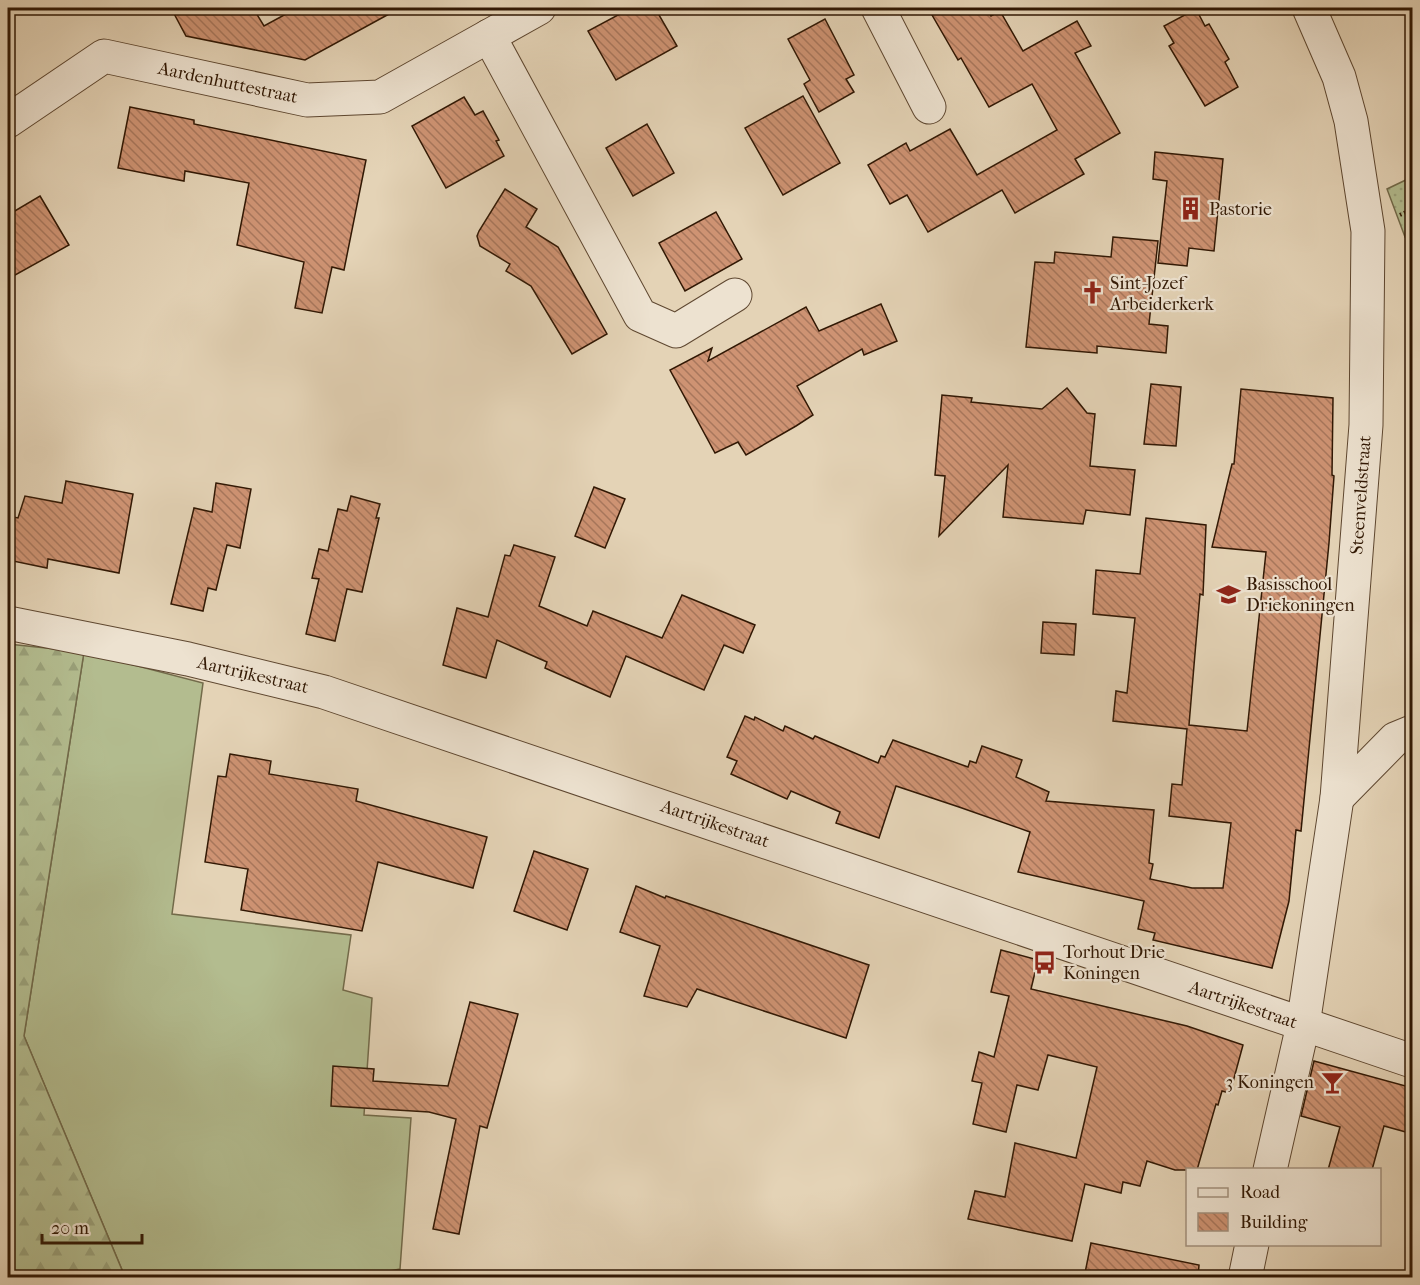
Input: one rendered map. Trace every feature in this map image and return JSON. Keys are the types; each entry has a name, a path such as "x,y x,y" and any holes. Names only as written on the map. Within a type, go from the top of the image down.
{"street":[{"name":"Aardenhuttestraat","path":"8,121 104,56 307,100 381,97 539,8"},
{"path":"878,8 928,107"},
{"name":"Steenveldstraat","path":"1270,1168 1303,1025 1337,798 1366,425 1368,231 1351,121 1339,77 1309,8"},
{"path":"489,36 640,315 676,331 735,295"},
{"name":"Aartrijkestraat","path":"8,623 188,659 324,692 1413,1061"},
{"path":"1337,798 1395,740 1413,732"},
{"path":"1245,1278 1252,1246"}],"green space":[{"path":"1412,177 1412,233 1405,237 1387,189"},
{"path":"8,644 84,652 24,1036 125,1277 8,1277"},
{"path":"84,652 203,683 172,914 351,935 343,990 372,998 364,1115 411,1118 400,1269 354,1278 125,1277 24,1036"}],"building":[{"path":"171,8 253,8 264,26 297,8 400,8 305,60 186,36"},
{"path":"631,8 655,8 677,46 616,80 588,31"},
{"path":"928,8 987,8 991,16 1000,11 1023,51 1077,21 1091,46 1075,53 1120,133 1075,159 1084,174 1015,213 1002,190 928,232 907,195 890,204 868,165 906,143 910,151 950,129 977,175 1057,130 1032,84 989,107 961,58 958,60"},
{"path":"1196,9 1205,26 1209,24 1229,59 1225,62 1238,87 1205,106 1169,46 1174,43 1164,26"},
{"path":"825,19 854,75 846,79 854,92 819,112 804,84 810,80 788,39"},
{"path":"803,96 840,163 783,195 745,128"},
{"path":"464,97 475,115 483,111 499,140 496,141 504,156 446,188 412,126"},
{"path":"130,107 194,120 194,124 366,160 344,270 332,267 322,313 295,308 304,262 237,245 249,183 185,171 184,181 118,168"},
{"path":"647,124 674,173 633,196 606,148"},
{"name":"Pastorie","path":"1155,152 1223,159 1214,251 1189,248 1187,266 1158,263 1167,181 1153,179"},
{"path":"505,189 537,209 526,227 558,247 607,334 572,354 531,286 506,271 510,264 480,246 477,236 479,231"},
{"path":"40,196 69,245 8,279 8,215"},
{"path":"716,212 742,259 685,291 659,243"},
{"name":"Sint-Jozef Arbeiderkerk","path":"1113,237 1158,241 1149,324 1168,326 1166,353 1097,346 1097,353 1026,347 1035,262 1054,263 1055,252 1111,257"},
{"path":"881,304 897,341 864,355 862,349 797,386 813,415 796,426 746,455 738,442 715,453 670,370 712,348 708,361 806,307 819,331"},
{"path":"1151,384 1181,387 1176,446 1144,444"},
{"path":"1067,388 1087,413 1095,414 1090,466 1135,470 1130,515 1086,510 1083,524 1003,517 1008,465 939,536 945,476 935,475 942,395 972,398 971,402 1042,409"},
{"path":"1241,389 1333,398 1332,475 1334,476 1301,831 1296,830 1289,901 1272,968 1153,940 1155,933 1138,929 1144,901 1018,872 1030,832 896,786 879,838 836,823 840,812 791,791 787,799 731,774 737,761 727,757 745,716 754,720 755,717 783,731 785,726 813,739 815,736 878,763 881,756 885,757 893,740 968,767 970,761 976,763 982,746 1022,760 1016,777 1049,792 1046,801 1154,810 1149,863 1153,864 1150,879 1192,888 1223,888 1231,823 1169,816 1172,784 1182,785 1187,729 1113,721 1116,691 1127,693 1135,618 1093,614 1096,570 1140,574 1146,518 1206,525 1203,595 1200,594 1189,725 1247,731 1266,552 1212,547 1232,464 1234,464"},
{"path":"66,481 133,494 119,573 48,559 47,568 8,560 8,516 18,518 25,496 62,503"},
{"path":"216,483 251,489 240,548 227,545 216,590 208,588 203,611 171,604 194,508 212,512"},
{"path":"594,487 625,499 605,548 575,536"},
{"path":"351,496 380,504 376,518 379,518 362,592 347,589 335,641 306,634 319,579 312,578 319,549 328,551 338,509 347,511"},
{"path":"514,545 555,557 539,606 587,626 593,611 662,638 682,595 755,625 743,653 724,645 704,690 626,656 610,697 545,668 547,662 497,640 486,678 443,665 457,608 488,617 505,555 510,556"},
{"path":"1043,622 1076,624 1074,655 1041,653"},
{"path":"230,754 271,761 269,774 358,789 356,801 487,837 473,888 378,862 362,931 241,910 248,869 205,862 218,776 226,777"},
{"path":"534,851 588,869 567,930 514,911"},
{"path":"636,886 665,898 666,896 869,965 846,1038 697,989 687,1007 644,996 660,946 620,932"},
{"path":"1001,950 1038,960 1031,989 1187,1026 1243,1045 1230,1093 1222,1091 1218,1105 1216,1104 1198,1168 1175,1170 1147,1161 1140,1186 1123,1182 1121,1193 1085,1184 1072,1241 968,1219 975,1191 1005,1197 1015,1143 1076,1158 1097,1067 1048,1055 1038,1090 1017,1085 1006,1132 973,1124 982,1083 972,1081 979,1052 994,1057 1009,996 991,992"},
{"path":"470,1002 518,1014 487,1128 480,1126 459,1234 433,1229 456,1119 429,1112 331,1106 333,1066 374,1069 373,1081 448,1086"},
{"path":"1314,1061 1413,1088 1413,1134 1384,1126 1373,1168 1329,1168 1340,1127 1301,1116"},
{"path":"1091,1243 1199,1265 1198,1278 1084,1278"}],"place":[{"name":"Pastorie","path":"1191,209"},
{"name":"Sint-Jozef Arbeiderkerk","path":"1092,293"},
{"name":"Basisschool Driekoningen","path":"1228,594"},
{"name":"Torhout Drie Koningen","path":"1045,962"},
{"name":"3 Koningen","path":"1332,1082"}]}
